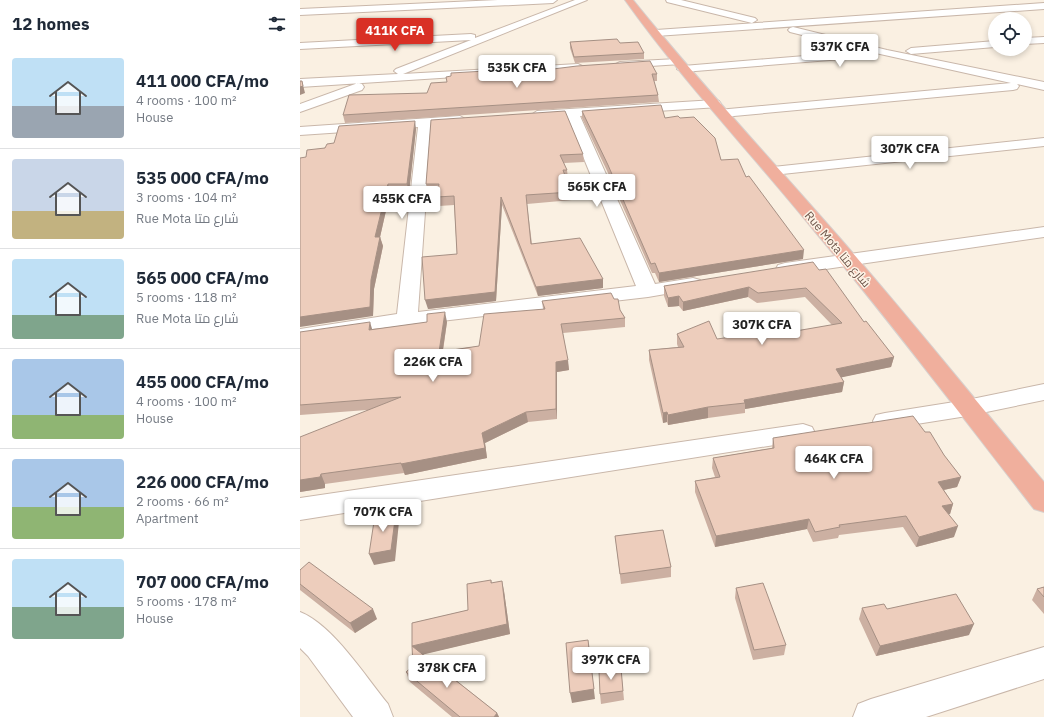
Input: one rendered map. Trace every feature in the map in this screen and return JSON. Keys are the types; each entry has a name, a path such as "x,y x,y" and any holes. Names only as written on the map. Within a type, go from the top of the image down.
{"highway":[{"name":"Rue Mota شارع متا","path":"629,0 680,65 719,108 848,259 967,408 1044,501"}],"street":[{"path":"300,12 553,0"},
{"path":"300,108 380,79 583,0"},
{"path":"670,0 887,53 1041,84"},
{"path":"963,3 980,10"},
{"path":"656,33 1044,6"},
{"path":"300,46 489,36"},
{"path":"1032,41 1044,40"},
{"path":"606,66 680,65 887,53 988,45"},
{"path":"300,83 591,67"},
{"path":"526,116 719,108 1041,84"},
{"path":"572,113 648,291"},
{"path":"300,131 472,120"},
{"path":"407,319 425,123"},
{"path":"773,171 1044,142"},
{"path":"771,271 1044,232"},
{"path":"300,335 407,319 648,291 710,281"},
{"path":"865,424 967,408 1044,392"},
{"path":"300,509 826,430"},
{"path":"300,627 320,645 375,717"},
{"path":"871,717 1044,663"}],"building":[{"path":"617,39 620,43 638,42 644,53 574,57 570,42"},
{"path":"650,61 657,74 652,74 658,95 343,115 349,95 427,93 431,83 447,82 446,77 451,76 451,73 521,69 521,73 577,66"},
{"path":"300,81 302,81 303,86 300,87"},
{"path":"661,105 665,118 678,116 680,118 694,117 715,138 721,160 738,159 746,177 749,176 804,250 659,273 655,263 651,264 608,165 582,111"},
{"path":"565,111 583,154 560,155 567,170 563,170 571,192 526,195 531,244 580,238 603,279 536,287 501,197 495,292 425,300 422,257 457,254 454,196 437,197 439,184 426,184 431,120"},
{"path":"415,121 407,184 388,184 375,237 380,237 371,280 370,307 300,317 300,158 306,157 307,150 325,148 327,144 334,143 339,126"},
{"path":"813,262 819,270 826,269 864,322 866,321 894,357 836,369 844,382 744,400 745,403 708,407 668,415 667,412 663,413 649,350 684,347 677,334 709,321 717,339 788,329 790,332 842,323 806,288 758,293 749,287 683,302 679,296 668,298 664,286"},
{"path":"611,293 614,299 618,299 620,310 625,318 561,324 568,360 556,362 556,409 526,412 482,433 485,448 401,464 321,474 320,477 300,480 300,437 401,397 300,405 300,332 370,322 369,330 427,322 427,314 445,312 439,352 479,346 484,314 545,309 542,301"},
{"path":"913,416 925,432 930,432 944,455 961,477 938,482 953,504 942,506 958,526 919,537 906,516 839,525 840,527 815,532 809,519 716,536 695,481 720,477 713,458 774,448 773,438"},
{"path":"396,512 391,550 369,554 375,515"},
{"path":"663,530 671,567 620,574 615,536"},
{"path":"309,562 373,609 350,623 300,584 300,570"},
{"path":"491,580 491,583 502,581 507,624 412,646 412,623 468,610 467,584"},
{"path":"763,583 786,645 754,650 736,588"},
{"path":"1044,587 1044,597 1037,589"},
{"path":"956,594 974,624 880,646 862,608 884,604 887,609"},
{"path":"588,640 594,689 570,693 566,643"},
{"path":"412,646 497,713 494,717 460,717 406,672 413,666"},
{"path":"621,668 623,691 600,694 599,671"}]}
